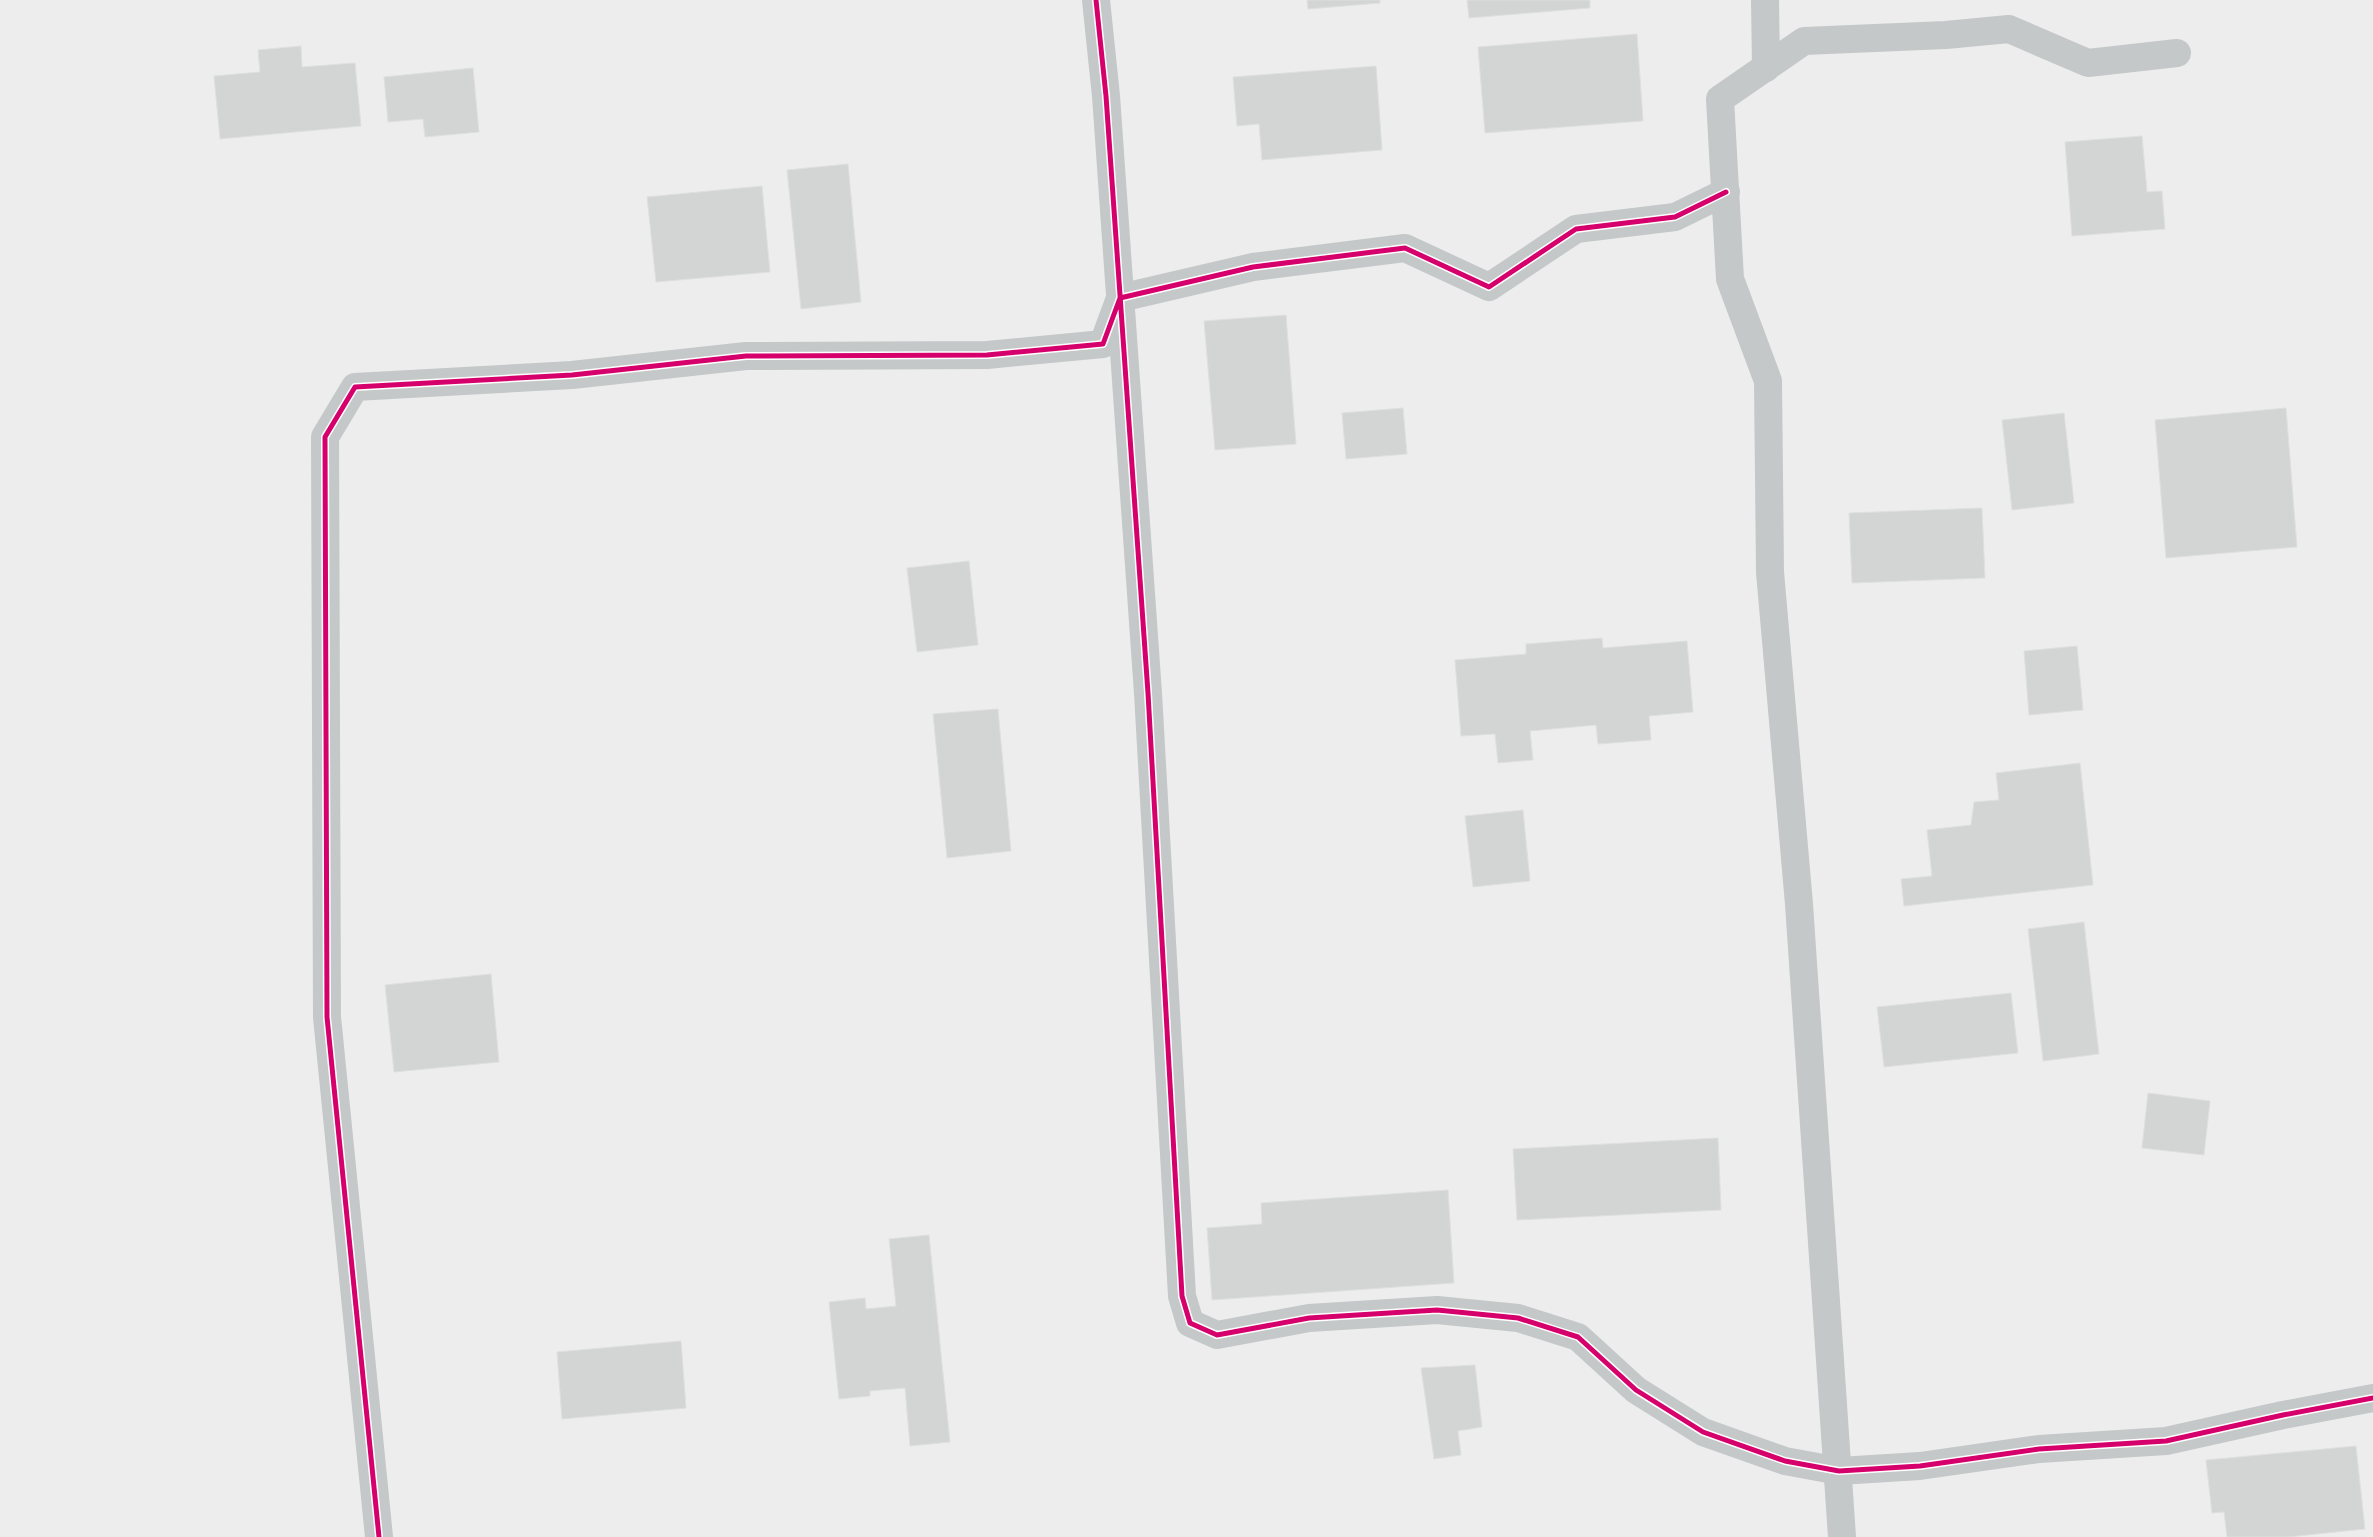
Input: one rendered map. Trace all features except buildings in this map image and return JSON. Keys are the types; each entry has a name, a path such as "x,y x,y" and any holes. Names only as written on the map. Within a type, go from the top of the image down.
{"street":[{"path":"1096,0 1106,96 1148,693 1182,1296 1190,1323 1217,1335 1309,1318 1437,1310 1518,1318 1578,1337 1636,1390 1703,1432 1785,1460 1839,1472 1920,1466 2039,1449 2166,1441 2283,1415 2373,1398"},
{"path":"1765,0 1766,68"},
{"path":"1842,1537 1799,904 1770,572 1768,381 1730,279 1720,99 1804,41 1946,35 2009,29 2088,63 2177,53"},
{"path":"1120,298 1253,268 1405,248 1489,287 1576,229 1675,217 1726,192"},
{"path":"379,1537 327,1017 325,437 355,387 572,376 746,356 987,355 1103,344 1120,298"}],"cycle path":[{"path":"1096,0 1106,96 1148,693 1182,1296 1190,1323 1217,1335 1309,1318 1437,1310 1518,1318 1578,1337 1636,1390 1703,1432 1785,1461 1839,1471 1920,1466 2039,1449 2166,1441 2283,1415 2373,1398"},
{"path":"379,1537 327,1017 325,437 355,387 572,375 746,356 987,355 1103,344 1120,298 1253,267 1405,248 1489,287 1576,229 1675,217 1726,192"}]}
